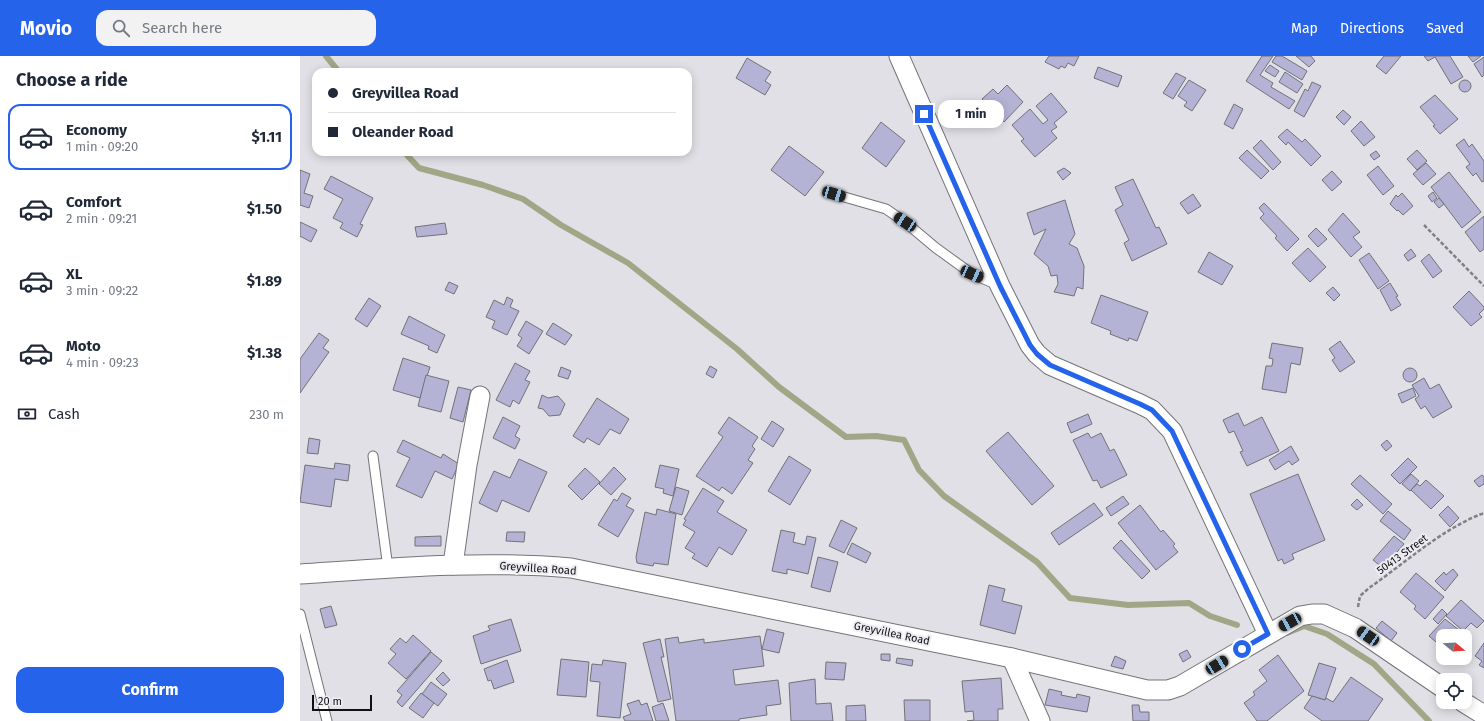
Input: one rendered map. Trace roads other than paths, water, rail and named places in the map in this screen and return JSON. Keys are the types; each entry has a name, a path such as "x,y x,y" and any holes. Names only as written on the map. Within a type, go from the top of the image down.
{"street":[{"path":"899,56 1000,286 1030,345 1037,354 1050,365 1146,407 1161,418 1172,431 1268,634"},
{"path":"453,564 480,396"},
{"name":"Greyvillea Road","path":"300,574 453,564 537,565 571,568 1012,658 1147,690 1168,690 1191,680 1300,616 1324,614 1355,628 1436,683"},
{"path":"1012,658 1040,721"}],"lane":[{"path":"834,194 886,209 972,274 1000,286"},
{"path":"373,456 388,568"},
{"path":"300,614 327,721"}],"waterway":[{"path":"326,56 336,68"},
{"path":"408,156 419,168 483,185 523,199 561,225 628,263 737,349 779,387 846,437 876,436 904,440 919,470 944,496 1037,562 1070,598 1128,605 1189,603 1210,616 1237,625"},
{"path":"1287,633 1304,626 1327,634 1374,664 1429,721"}]}
